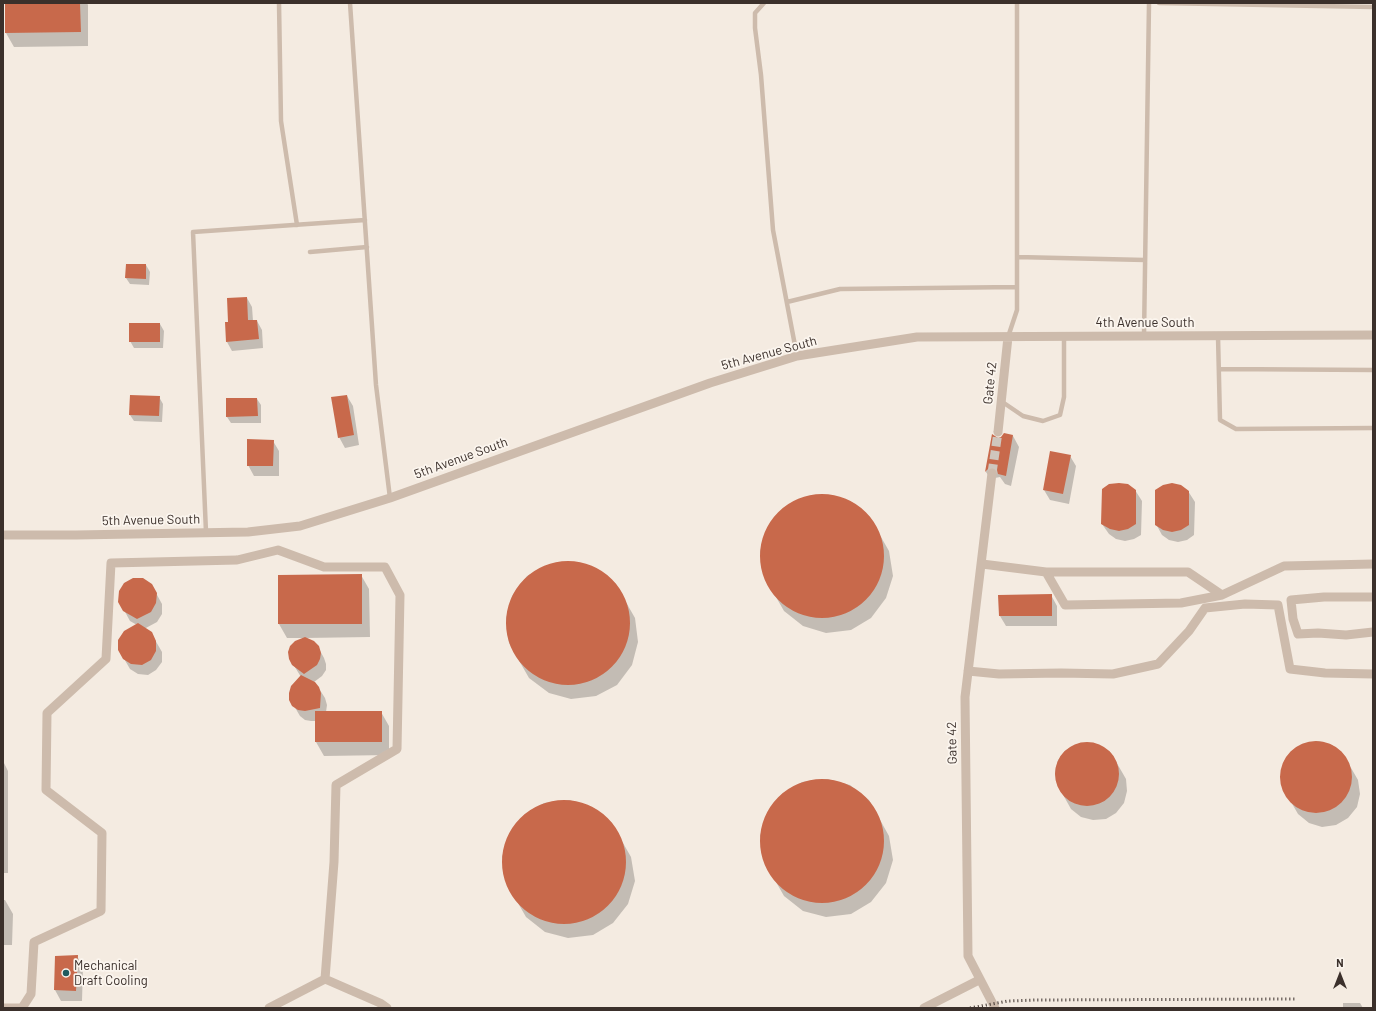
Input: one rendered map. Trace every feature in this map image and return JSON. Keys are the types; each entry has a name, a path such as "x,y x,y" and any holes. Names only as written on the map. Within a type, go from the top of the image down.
{"street":[{"name":"4th Avenue South","path":"917,337 1373,335"},
{"name":"5th Avenue South","path":"3,535 248,532 300,526 390,498 710,383 797,356 917,337"},
{"name":"Gate 42","path":"998,432 1008,337"},
{"name":"Gate 42","path":"992,473 965,697 968,956 994,1008"},
{"path":"3,1008 22,1008 31,994 34,942 101,911 102,833 46,790 47,713 106,659 111,563 237,560 278,550 324,566 385,568 400,595 397,749 336,785 334,862 325,979"},
{"path":"982,564 1046,572 1188,572 1222,595"},
{"path":"1046,572 1065,605 1181,603 1222,595 1284,566 1373,564"},
{"path":"1373,597 1324,597 1291,600 1293,619 1298,634 1318,633 1346,635 1373,632"},
{"path":"968,671 999,674 1113,674 1158,664 1189,631 1205,608 1245,604 1278,605 1290,670 1325,673 1373,674"},
{"path":"269,1008 325,979"},
{"path":"325,979 380,1003 387,1008"},
{"path":"924,1008 980,980"}],"lane":[{"path":"279,3 281,121 297,225"},
{"path":"350,3 376,385 390,498"},
{"path":"764,3 755,13 755,28 762,75 774,230 797,356"},
{"path":"1008,337 1016,310 1016,3"},
{"path":"1144,336 1149,3"},
{"path":"1159,3 1373,7"},
{"path":"206,532 193,232 365,220"},
{"path":"310,252 367,248"},
{"path":"1016,257 1145,260"},
{"path":"787,302 840,289 1016,288"},
{"path":"1218,336 1220,369 1220,420 1236,429 1373,428"},
{"path":"1001,401 1023,416 1043,421 1060,414 1064,397 1064,337"},
{"path":"1220,369 1373,370"}],"building":[{"path":"5,3 80,3 81,32 5,33"},
{"path":"126,264 146,264 146,279 125,278"},
{"path":"247,297 248,320 257,320 259,339 226,342 225,322 228,322 227,298"},
{"path":"129,323 160,323 160,342 129,342"},
{"path":"130,395 160,396 159,416 129,415"},
{"path":"347,395 354,435 338,438 331,397"},
{"path":"226,398 257,398 258,416 226,417"},
{"path":"1004,433 1013,435 1006,476 998,474 997,470 993,467 989,468 985,472 992,434 998,438"},
{"path":"247,439 274,440 273,466 247,466"},
{"path":"1050,451 1071,455 1063,494 1043,490"},
{"path":"1172,483 1181,485 1189,491 1189,525 1181,530 1172,532 1163,530 1155,525 1155,490 1163,485"},
{"path":"1109,484 1128,484 1136,490 1136,524 1128,529 1119,531 1110,529 1101,524 1102,489"},
{"path":"822,494 834,495 846,499 856,504 866,512 874,522 879,532 883,544 883,568 879,580 874,590 866,600 856,608 846,613 834,617 822,618 810,617 798,613 788,608 778,600 770,590 765,580 761,568 760,556 761,544 765,532 770,522 778,512 788,504 798,499 810,495"},
{"path":"568,561 580,562 592,566 602,571 612,579 620,589 625,599 629,611 629,635 625,647 620,657 612,667 602,675 592,680 580,684 568,685 556,684 544,680 534,675 524,667 516,657 511,647 507,635 506,623 507,611 511,599 516,589 524,579 534,571 544,566 556,562"},
{"path":"362,574 362,624 278,624 278,575"},
{"path":"133,578 143,578 152,584 157,593 156,603 151,612 137,619 123,611 118,602 119,591 124,583"},
{"path":"1052,594 1052,616 999,616 998,595"},
{"path":"138,623 152,632 156,641 156,651 151,660 142,665 131,664 123,659 118,650 118,640 124,631"},
{"path":"305,637 314,641 319,646 321,653 317,665 304,674 292,665 288,652 290,646 295,641"},
{"path":"301,675 315,682 319,687 321,693 320,708 305,711 298,710 292,706 289,700 291,686"},
{"path":"315,711 382,711 382,742 315,742"},
{"path":"1316,741 1336,747 1346,757 1352,777 1346,797 1336,807 1316,813 1296,807 1286,797 1280,777 1286,757 1296,747"},
{"path":"1081,742 1093,742 1110,751 1117,762 1119,774 1117,786 1110,797 1093,806 1081,806 1069,801 1060,792 1055,780 1055,768 1060,756 1069,747"},
{"path":"822,779 834,780 846,784 856,789 866,797 874,807 879,817 883,829 883,853 879,865 874,875 866,885 856,893 846,898 834,902 822,903 810,902 798,898 788,893 778,885 770,875 765,865 761,853 760,841 761,829 765,817 770,807 778,797 788,789 798,784 810,780"},
{"path":"564,800 576,801 588,805 598,810 608,818 616,828 621,838 625,850 625,874 621,886 616,896 608,906 598,914 588,919 576,923 564,924 552,923 540,919 530,914 520,906 512,896 507,886 503,874 502,862 503,850 507,838 512,828 520,818 530,810 540,805 552,801"},
{"name":"Mechanical Draft Cooling","path":"78,955 76,991 54,990 55,956"}],"tunnel":[{"path":"992,473 998,432"}],"railway":[{"path":"970,1008 1008,1001 1036,1000 1295,999"}],"place":[{"name":"Mechanical Draft Cooling","path":"66,973"}]}
